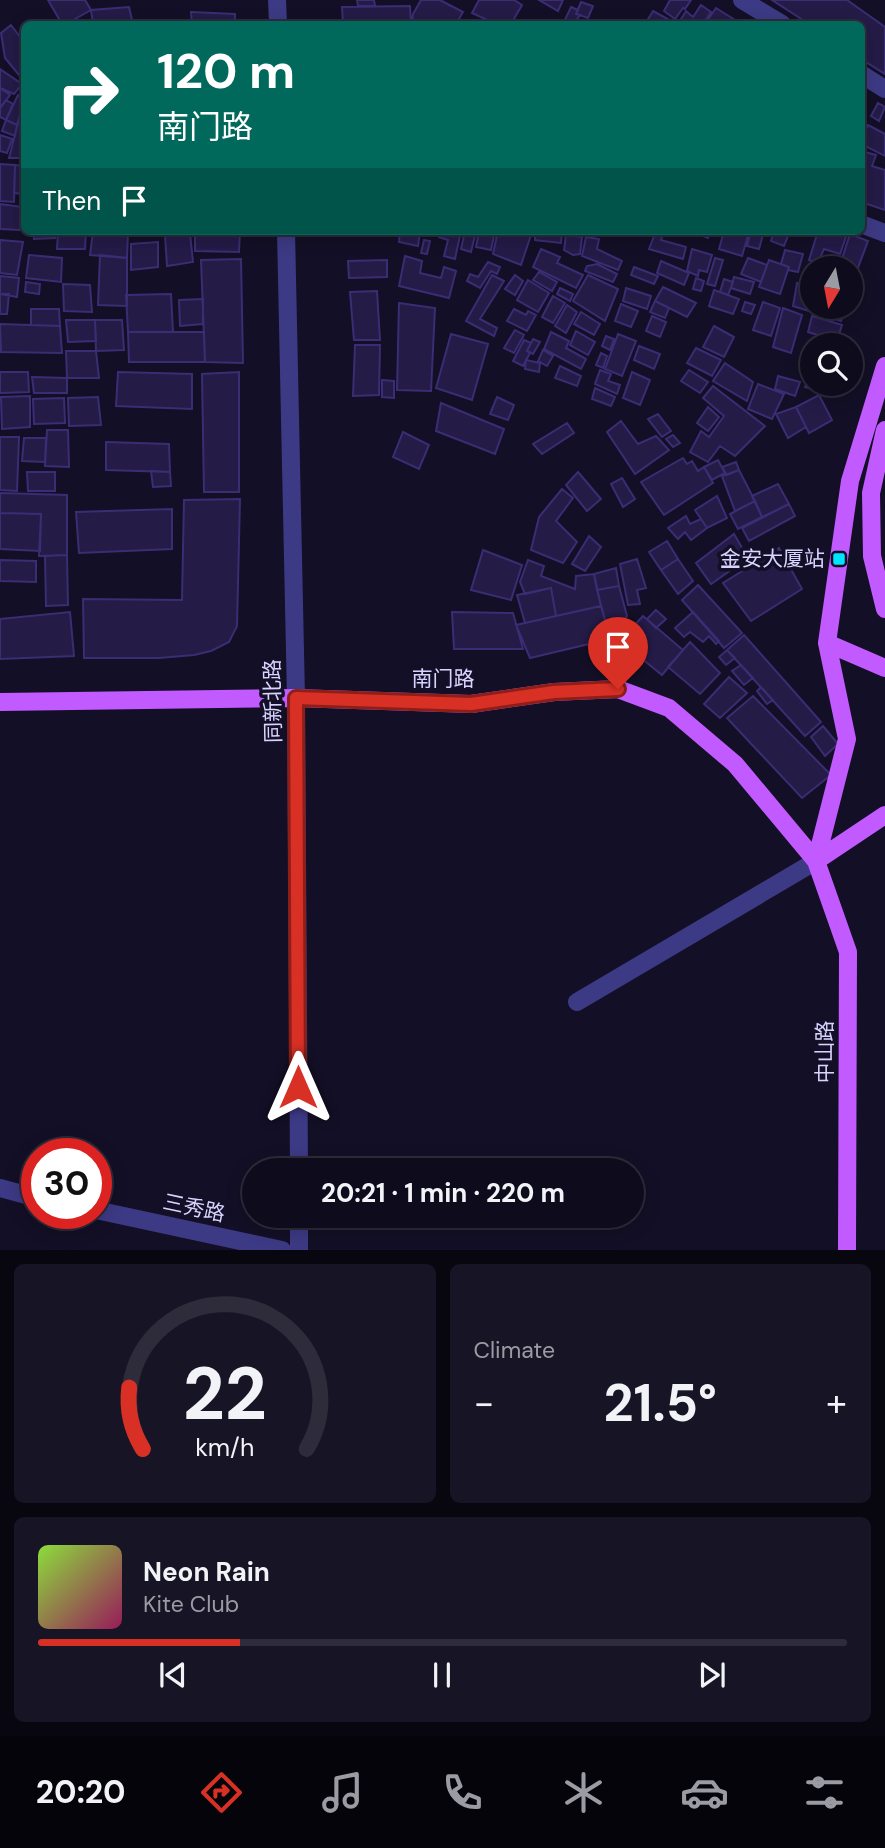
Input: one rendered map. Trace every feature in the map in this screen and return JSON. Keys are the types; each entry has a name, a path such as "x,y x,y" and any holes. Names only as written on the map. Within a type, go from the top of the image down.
{"main road":[{"path":"816,861 847,739 827,643 850,481 885,366"},
{"path":"885,430 871,493 872,556 885,609"},
{"path":"827,643 885,668"},
{"name":"南门路","path":"0,702 296,698 471,704 554,692 618,689 669,708 735,764 816,861"},
{"path":"816,861 885,815"},
{"name":"中山路","path":"816,861 848,952 847,1250"}],"street":[{"path":"277,0 278,21"},
{"path":"743,0 777,21"},
{"path":"865,76 885,89"},
{"path":"865,226 885,233"},
{"name":"同新北路","path":"286,235 296,698 299,1158"},
{"path":"577,1002 816,861"},
{"path":"0,1188 21,1194"},
{"name":"三秀路","path":"112,1213 282,1250"},
{"path":"299,1228 299,1250"}],"building":[{"path":"48,0 85,0 91,10 71,21 60,21"},
{"path":"357,0 374,0 375,6 358,6"},
{"path":"421,0 440,0 463,12 458,21 412,21"},
{"path":"479,0 514,0 522,5 513,21 489,21 472,13"},
{"path":"539,0 563,0 558,11"},
{"path":"670,0 691,0 675,19 664,11"},
{"path":"772,0 847,0 885,27 885,74 865,62 865,21 804,21"},
{"path":"581,2 593,6 588,18 576,14"},
{"path":"701,5 711,12 705,21 680,21 686,11 693,17"},
{"path":"410,6 411,21 343,21 342,7"},
{"path":"129,7 132,21 93,21 91,10"},
{"path":"571,7 578,10 576,14 580,15 576,21 564,21"},
{"path":"716,8 735,20 734,21 707,21"},
{"path":"653,11 671,21 647,21"},
{"path":"191,12 235,14 235,21 192,21"},
{"path":"11,25 21,38 19,75 5,58 1,33"},
{"path":"0,69 21,83 14,94 0,88"},
{"path":"0,88 10,95 1,107 0,106"},
{"path":"18,95 21,97 21,113 17,125 6,120"},
{"path":"6,100 13,104 6,120 0,117 0,108"},
{"path":"878,103 885,107 879,121 871,116"},
{"path":"21,111 21,158 9,158"},
{"path":"6,120 17,125 15,136 2,131"},
{"path":"868,125 885,134 885,156 865,146 865,131"},
{"path":"0,135 12,139 7,153 0,151"},
{"path":"865,152 876,155 872,166 885,170 885,210 865,203"},
{"path":"0,164 15,165 14,202 0,201"},
{"path":"15,165 21,166 21,194 14,193"},
{"path":"0,204 21,207 20,230 0,229"},
{"path":"34,235 55,235 55,238 34,239"},
{"path":"58,235 86,235 85,249 57,249"},
{"path":"92,235 128,235 127,258 90,255"},
{"path":"165,235 190,235 193,262 167,266"},
{"path":"195,235 240,235 239,252 195,251"},
{"path":"400,235 419,235 418,246 399,242"},
{"path":"460,235 455,259 444,256 448,240 439,237"},
{"path":"464,235 475,235 471,252 461,249"},
{"path":"478,235 494,235 491,250 476,247"},
{"path":"497,235 531,235 521,265 493,254"},
{"path":"535,235 562,235 561,243 535,240"},
{"path":"566,235 582,237 580,254 573,255 564,250"},
{"path":"654,235 663,235 661,240 686,247 683,259 649,249"},
{"path":"723,235 748,235 742,256 719,249"},
{"path":"750,235 763,235 759,249 747,246"},
{"path":"773,235 788,235 784,246 771,241"},
{"path":"817,235 847,235 840,254 824,249 821,256 810,256"},
{"path":"850,235 868,241 862,256 843,256"},
{"path":"586,237 599,239 597,249 622,261 618,270 582,256"},
{"path":"0,240 23,242 17,275 0,273"},
{"path":"424,240 430,241 427,254 421,253"},
{"path":"158,242 158,267 131,270 131,244"},
{"path":"541,249 560,257 557,263 583,275 576,288 533,267"},
{"path":"692,249 712,255 707,272 699,270 698,276 687,271"},
{"path":"785,250 803,254 800,256 798,272 788,270 789,267 781,264"},
{"path":"29,255 62,258 61,282 26,278"},
{"path":"100,255 127,258 127,306 98,305"},
{"path":"405,256 422,261 420,273 441,278 444,267 456,271 449,298 399,286"},
{"path":"715,258 723,260 715,286 707,284"},
{"path":"748,258 767,265 761,282 741,274"},
{"path":"241,259 243,363 205,362 201,260"},
{"path":"387,260 387,277 349,278 348,261"},
{"path":"769,260 789,267 780,294 759,287"},
{"path":"661,261 689,273 684,285 657,273"},
{"path":"488,262 500,267 497,274 491,271 480,288 467,281 470,274 478,277"},
{"path":"597,264 617,274 613,282 585,271 587,266"},
{"path":"634,267 658,276 654,284 631,275"},
{"path":"539,272 557,282 552,291 533,280"},
{"path":"492,275 504,281 480,319 497,328 494,336 466,321"},
{"path":"515,275 523,281 515,295 505,289"},
{"path":"588,275 618,289 605,321 573,301"},
{"path":"0,276 19,278 17,297 0,294"},
{"path":"734,277 754,282 750,294 731,288"},
{"path":"696,278 704,281 701,291 693,289"},
{"path":"724,279 733,282 728,295 720,292"},
{"path":"528,280 549,293 538,312 517,300"},
{"path":"26,282 40,284 39,294 25,292"},
{"path":"797,283 800,284 800,308 793,306"},
{"path":"63,284 90,285 92,312 64,311"},
{"path":"663,287 696,303 687,317 655,301"},
{"path":"560,288 573,294 570,301 557,294"},
{"path":"626,288 651,296 647,309 623,301"},
{"path":"714,290 739,299 733,314 709,306"},
{"path":"377,291 380,340 354,340 350,292"},
{"path":"0,294 9,294 7,314 0,314"},
{"path":"171,294 173,332 128,332 126,295"},
{"path":"553,296 565,303 553,323 542,317"},
{"path":"203,299 203,324 180,326 179,300"},
{"path":"655,301 669,308 665,318 650,312"},
{"path":"745,302 755,305 751,314 742,311"},
{"path":"763,302 780,308 771,336 753,330"},
{"path":"399,303 435,308 431,391 397,390"},
{"path":"621,304 638,311 631,327 615,321"},
{"path":"567,305 577,312 566,333 555,326"},
{"path":"783,308 800,314 791,353 773,347"},
{"path":"31,309 59,309 60,326 31,325"},
{"path":"514,309 526,315 528,311 536,315 527,331 507,321"},
{"path":"581,312 600,324 594,335 574,324"},
{"path":"652,316 666,322 660,337 646,331"},
{"path":"811,319 842,325 840,333 808,332"},
{"path":"66,320 95,320 96,341 68,342"},
{"path":"95,320 122,320 124,350 96,351"},
{"path":"0,324 60,326 62,353 1,352"},
{"path":"714,326 734,337 724,357 703,347"},
{"path":"515,330 524,335 514,353 504,348"},
{"path":"576,331 595,342 588,355 570,345"},
{"path":"128,332 204,332 205,362 129,362"},
{"path":"551,332 569,341 566,348 586,359 581,369 544,349"},
{"path":"451,334 488,344 472,400 436,388"},
{"path":"618,334 636,341 622,376 605,369"},
{"path":"606,336 614,339 610,350 602,346"},
{"path":"533,339 540,342 533,354 527,351"},
{"path":"524,340 531,343 527,351 530,353 523,366 513,361"},
{"path":"355,345 380,345 379,395 353,396"},
{"path":"639,346 660,354 654,369 634,360"},
{"path":"696,348 721,360 712,376 687,363"},
{"path":"543,350 553,356 547,366 538,361"},
{"path":"66,351 96,351 99,378 67,378"},
{"path":"601,353 607,356 603,368 596,365"},
{"path":"526,360 540,363 539,372 525,369"},
{"path":"725,363 753,382 747,401 713,381"},
{"path":"560,366 581,376 577,386 555,378"},
{"path":"600,370 611,374 608,381 620,385 617,394 595,384"},
{"path":"689,370 708,382 700,393 681,381"},
{"path":"0,372 28,372 29,392 0,393"},
{"path":"118,372 192,374 192,409 116,406"},
{"path":"239,372 239,492 204,492 202,374"},
{"path":"632,372 650,380 640,405 623,398"},
{"path":"778,376 800,382 795,396 775,389"},
{"path":"32,377 67,378 67,393 34,393"},
{"path":"382,380 394,381 394,398 382,397"},
{"path":"758,384 784,394 772,419 748,409"},
{"path":"713,386 765,426 735,456 720,446 708,462 690,452 701,431 709,437 724,416 703,398"},
{"path":"595,388 615,397 611,406 592,399"},
{"path":"30,396 30,427 2,429 1,397"},
{"path":"820,396 832,420 809,433 796,407"},
{"path":"98,397 101,425 69,426 68,398"},
{"path":"497,397 514,405 508,420 490,414"},
{"path":"64,398 65,423 34,424 33,399"},
{"path":"441,403 504,429 495,454 436,431"},
{"path":"708,407 719,417 708,431 697,423"},
{"path":"796,407 806,427 788,438 776,414"},
{"path":"658,414 671,431 662,437 648,419"},
{"path":"621,421 638,444 656,436 669,450 635,474 607,432"},
{"path":"567,423 574,433 542,454 533,444"},
{"path":"47,430 68,430 69,467 45,466"},
{"path":"403,432 429,445 419,469 393,457"},
{"path":"673,435 680,443 673,447 666,439"},
{"path":"0,437 19,437 17,491 0,490"},
{"path":"24,438 46,438 45,462 22,461"},
{"path":"106,442 169,444 170,472 106,470"},
{"path":"683,458 687,464 692,461 698,471 704,467 713,483 664,515 641,482"},
{"path":"718,460 725,473 712,480 704,467"},
{"path":"736,462 739,470 727,475 722,467"},
{"path":"739,470 755,501 735,511 722,476"},
{"path":"151,471 170,472 171,486 153,487"},
{"path":"27,472 55,472 55,491 28,491"},
{"path":"578,472 601,499 587,511 566,485"},
{"path":"622,478 635,499 623,507 611,484"},
{"path":"778,484 789,504 762,517 752,496"},
{"path":"562,489 573,498 556,521 577,542 563,563 531,550 539,517"},
{"path":"0,493 67,495 67,555 39,556 41,514 0,513"},
{"path":"717,496 727,518 707,528 695,510"},
{"path":"240,499 237,626 229,642 211,651 194,655 84,658 83,599 182,600 184,500"},
{"path":"755,501 762,517 738,529 730,514"},
{"path":"789,504 795,516 749,541 742,528"},
{"path":"172,509 172,549 79,553 76,512"},
{"path":"0,513 41,514 40,551 0,549"},
{"path":"686,516 690,524 701,519 707,528 691,540 685,532 678,539 668,528"},
{"path":"734,534 748,558 711,584 696,563"},
{"path":"589,536 601,547 585,571 572,564"},
{"path":"667,541 678,559 661,570 649,552"},
{"path":"779,548 802,589 751,621 723,583"},
{"path":"483,550 522,565 511,600 471,590"},
{"path":"67,555 68,605 46,606 45,556"},
{"path":"637,559 646,588 637,590 640,604 628,605 620,564"},
{"path":"678,559 693,581 678,594 661,570"},
{"path":"0,560 36,561 36,582 0,581"},
{"path":"528,560 544,566 541,576 575,589 576,576 594,574 601,606 556,616 551,588 525,594 520,582"},
{"path":"616,568 619,586 597,590 594,574"},
{"path":"698,585 742,633 724,648 682,600"},
{"path":"619,586 627,616 610,639 597,590"},
{"path":"551,588 556,616 525,623 517,595"},
{"path":"601,606 610,639 530,658 516,625"},
{"path":"656,610 666,619 656,628 647,619"},
{"path":"70,612 74,656 0,659 0,619"},
{"path":"452,612 513,613 523,649 454,649"},
{"path":"693,612 719,641 716,644 709,636 703,642 690,632 684,637 675,628"},
{"path":"643,616 683,650 662,675 620,641"},
{"path":"744,635 821,722 805,736 727,650"},
{"path":"690,642 720,673 700,694 668,667"},
{"path":"727,650 735,658 726,665 719,657"},
{"path":"741,665 753,678 744,685 732,671"},
{"path":"729,677 747,693 720,718 704,704"},
{"path":"761,687 773,700 767,704 757,691"},
{"path":"753,696 831,775 802,798 727,718"},
{"path":"823,726 838,744 825,756 811,737"}],"place":[{"name":"金安大厦站","path":"839,559"}],"route":[{"path":"298,1087 296,698 471,704 554,692 618,689"}]}
